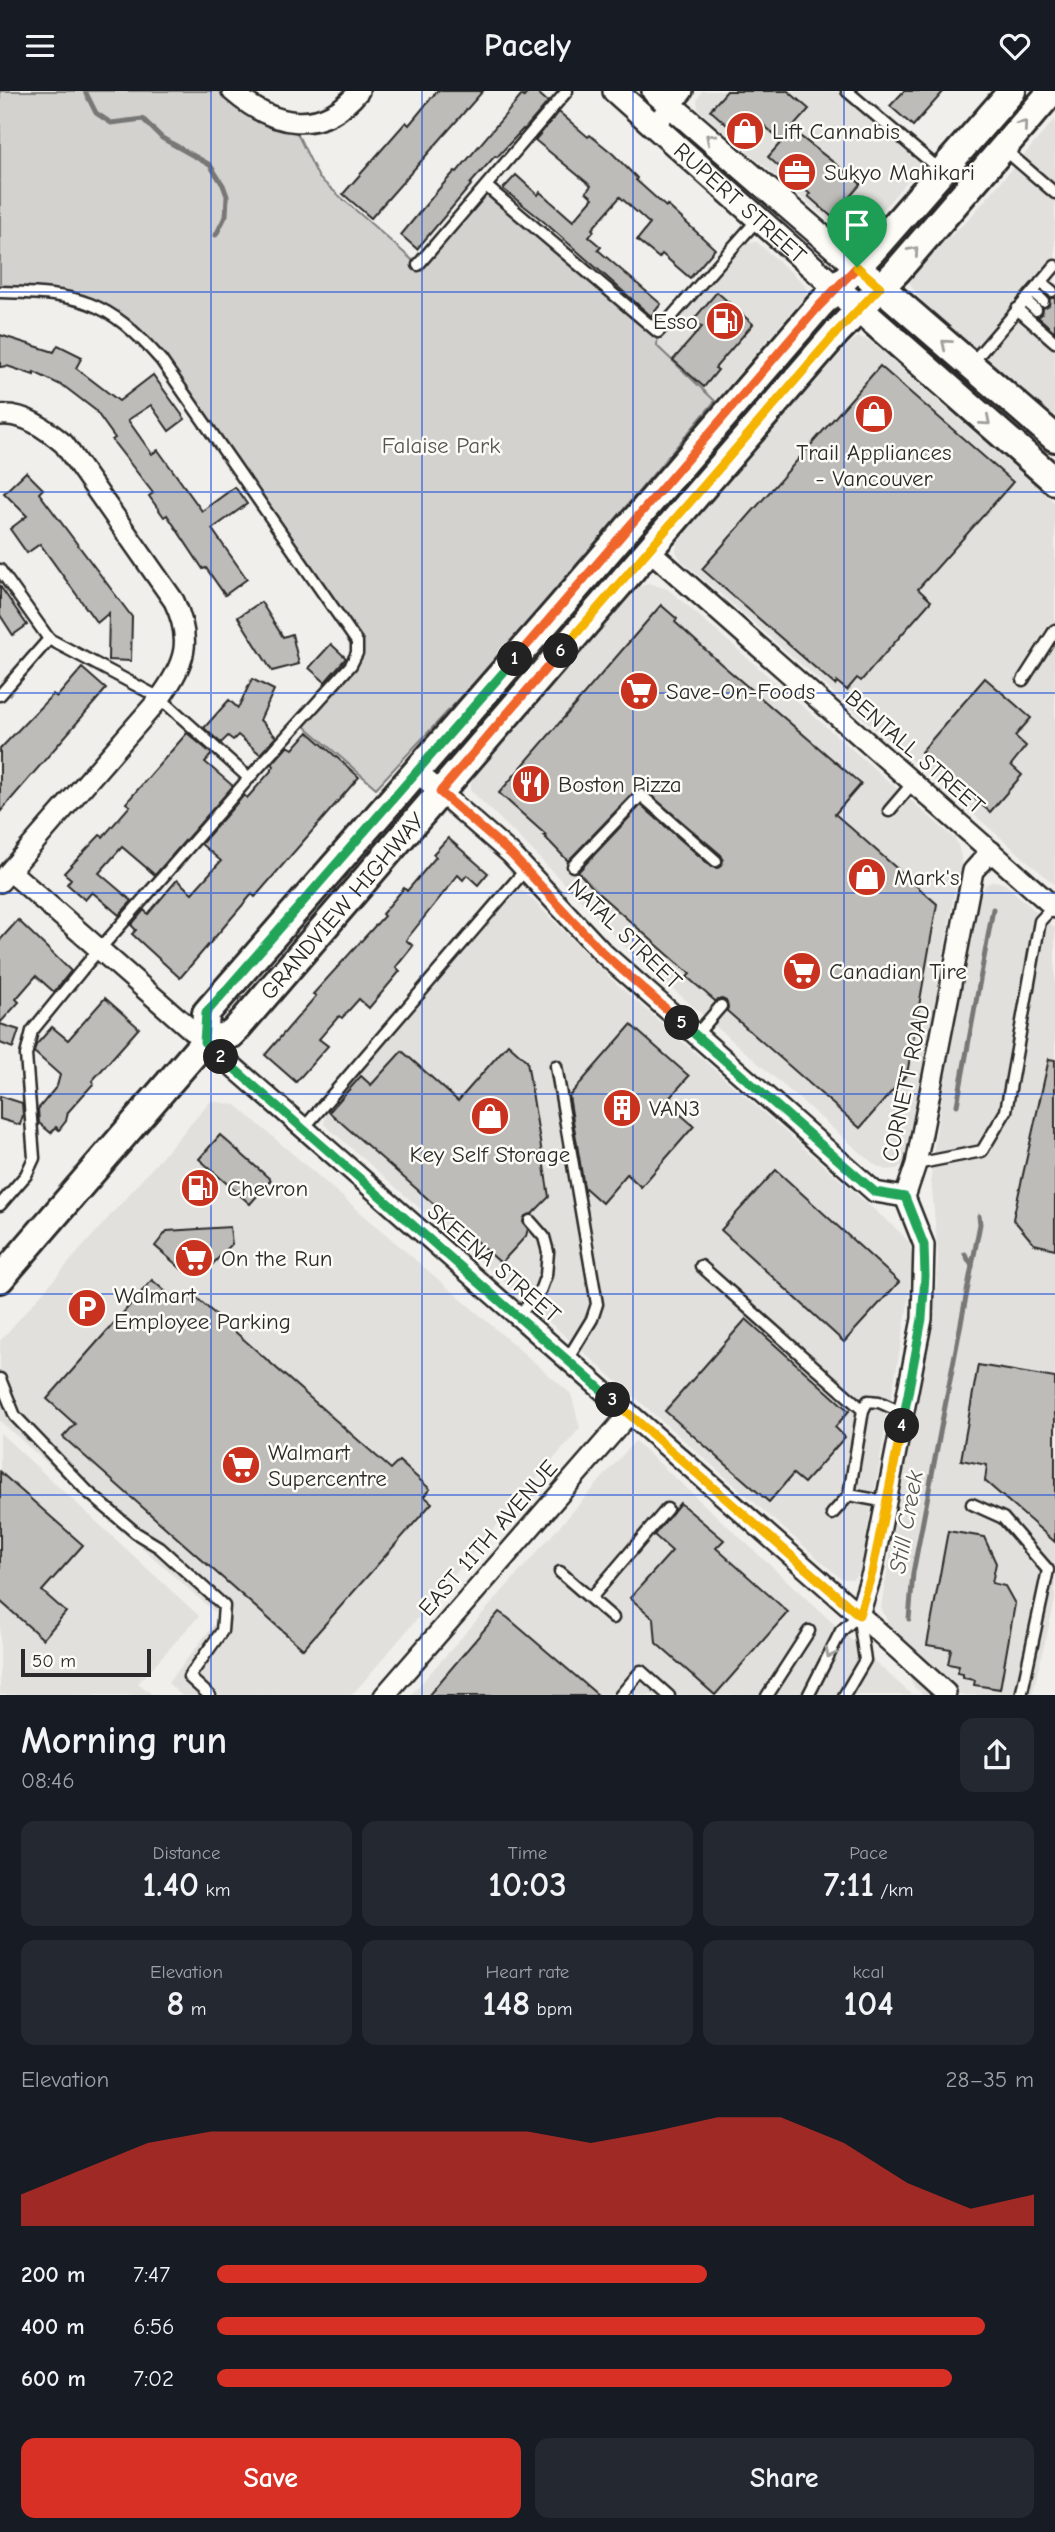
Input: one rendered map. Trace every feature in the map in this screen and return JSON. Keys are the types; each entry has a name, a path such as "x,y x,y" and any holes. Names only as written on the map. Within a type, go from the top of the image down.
{"main road":[{"name":"GRANDVIEW HIGHWAY","path":"204,1042 206,1013 836,288 1012,91"},
{"name":"GRANDVIEW HIGHWAY","path":"0,1279 204,1042 232,1034 648,549 1052,91"},
{"name":"RUPERT STREET","path":"857,267 1055,438"},
{"name":"RUPERT STREET","path":"836,288 1055,481"}],"street":[{"path":"232,91 255,109 268,115 300,122 333,114 359,91"},
{"name":"RUPERT STREET","path":"615,91 836,288"},
{"path":"653,127 670,96"},
{"name":"RUPERT STREET","path":"670,96 857,267"},
{"path":"0,415 41,425 64,443 174,601 182,618 186,639 183,658 172,682 160,698 5,877"},
{"name":"BENTALL STREET","path":"648,549 1054,907"},
{"name":"NATAL STREET","path":"416,772 526,869 603,953 875,1192 905,1197"},
{"name":"CORNETT ROAD","path":"859,1615 872,1573 922,1319 924,1245 905,1197 916,1164 973,871 991,851"},
{"name":"SKEENA STREET","path":"5,877 99,950 951,1694"},
{"name":"EAST 11TH AVENUE","path":"385,1695 628,1414"}],"lane":[{"path":"418,265 566,91"},
{"path":"847,91 941,172"},
{"path":"1003,149 1055,193"},
{"path":"486,185 658,332 758,219"},
{"path":"970,364 1055,266"},
{"path":"1041,282 1052,291"},
{"path":"0,292 73,297 116,315 140,336 161,360 357,642 357,653 351,665 248,778 32,1031 26,1055 34,1158 26,1175 0,1205"},
{"path":"1029,296 1040,305"},
{"path":"1017,309 1055,342"},
{"path":"0,570 49,639 144,687 160,698 248,778"},
{"path":"1023,680 1055,630"},
{"path":"0,695 49,639"},
{"path":"889,811 913,783"},
{"path":"573,866 641,795 716,861"},
{"path":"303,1129 526,869"},
{"path":"916,1164 982,1151 1006,1111 1040,921 1054,907"},
{"path":"696,1035 721,1006"},
{"path":"556,1066 597,1304 592,1319 567,1360"},
{"path":"518,1316 540,1291 546,1275 548,1252 544,1237 530,1221"},
{"path":"701,1266 863,1411"},
{"path":"0,1379 15,1416 88,1492 136,1533 159,1547 224,1606 222,1631 189,1677 209,1695"},
{"path":"832,1514 849,1495 863,1411 868,1401 879,1402 904,1413"},
{"path":"849,1495 887,1502"},
{"path":"972,1504 1003,1518 1048,1570 1021,1695"},
{"path":"591,1598 667,1509"},
{"path":"561,1572 613,1618"},
{"path":"809,1695 841,1631 859,1615"},
{"path":"846,1695 865,1660 859,1615"},
{"path":"768,1695 809,1631"},
{"path":"621,1695 641,1671 668,1695"}],"shaded area":[{"path":"702,91 844,91 917,160 920,166 861,235 849,238 701,112 697,100"},
{"path":"1055,119 1055,419 924,304 910,281 916,270 967,221"},
{"path":"741,239 745,243 757,242 806,286 807,294 715,401 657,346 658,332"},
{"path":"859,337 870,341 1055,503 1055,885 681,560 676,551 678,536 850,343"},
{"path":"648,583 674,594 955,839 958,845 961,870 954,894 909,1152 905,1163 897,1169 886,1170 875,1165 628,950 471,791 474,774 635,589"},
{"path":"996,881 1005,884 1055,928 1055,1601 1032,1695 924,1695 913,1686 881,1607 936,1289 938,1257 931,1178 935,1139 976,903 986,884"},
{"path":"510,888 514,892 525,892 611,979 902,1234 910,1244 913,1258 908,1305 860,1571 853,1579 839,1577 324,1124 326,1115 320,1110"},
{"path":"211,1101 236,1105 571,1394 580,1428 352,1695 181,1695 168,1683 220,1617 0,1421 0,1341"},
{"path":"0,1433 199,1616 138,1683 153,1695 0,1695"},
{"path":"635,1441 912,1695 411,1695"}],"green space":[{"name":"Falaise Park","path":"0,91 219,91 255,119 296,131 319,178 418,265 486,186 658,332 657,346 715,401 506,649 376,788 299,721 351,665 357,642 161,360 94,305 0,292"}],"building":[{"path":"437,91 483,91 371,218 343,194 406,122 409,125"},
{"path":"529,91 536,91 548,102 470,184 417,249 401,235 522,95 524,97"},
{"path":"727,91 788,91 809,109 791,129 861,184 832,217 768,157 782,141 760,122 744,140 710,110"},
{"path":"904,91 944,91 913,126 890,106"},
{"path":"559,112 612,153 636,180 715,249 690,278 662,254 659,258 637,240 650,224 620,197 592,229 594,231 589,237 601,247 598,250 661,304 651,316 503,189 516,175 573,221 593,198 586,192 591,186 535,140"},
{"path":"717,292 753,324 715,368 718,370 704,387 673,360 702,327 693,320"},
{"path":"1050,298 1055,298 1055,332 1038,317 1043,308 1049,305"},
{"path":"0,335 54,352 58,345 82,357 76,368 119,401 153,375 185,419 169,431 151,405 128,420 152,454 158,450 202,511 235,487 247,504 212,529 247,579 225,595 206,568 203,569 167,515 164,517 149,496 153,493 112,440 115,438 95,410 65,387 34,372 34,375 7,366 0,367"},
{"path":"880,366 1013,482 918,589 931,601 861,681 857,678 847,690 837,682 835,685 702,569"},
{"path":"26,472 43,489 39,493 132,617 131,661 108,660 109,613 97,623 40,544 27,553 10,529 27,516 4,493"},
{"path":"0,586 27,625 13,635 0,615"},
{"path":"261,602 283,637 292,634 299,664 272,671 238,617"},
{"path":"661,605 677,619 675,622 720,663 861,784 835,814 937,904 907,1074 860,1128 727,1011 726,1001 715,1001 687,977 690,974 599,894 578,872 641,805 712,867 718,868 722,865 721,855 642,788 636,790 568,861 544,836 546,835 499,793"},
{"path":"331,644 346,658 325,682 309,668"},
{"path":"82,668 106,689 0,812 0,749 53,694 57,697"},
{"path":"985,678 1031,718 1015,736 1026,746 1011,765 1022,775 990,812 921,752"},
{"path":"252,679 274,690 260,720 276,737 260,754 238,735 233,740 228,736 221,743 204,728 229,700 238,708"},
{"path":"308,732 359,777 255,897 252,894 180,978 132,934 136,930 131,925 144,910 148,914 177,880 192,893 221,861 201,844 244,795 247,798 271,771 274,766 272,764 288,746 293,749"},
{"path":"187,733 212,754 205,762 233,786 155,875 122,847 99,873 132,901 119,915 92,892 85,900 67,884 71,879 64,873 100,835 103,837 130,806 126,803"},
{"path":"448,838 488,873 478,885 467,875 463,880 458,875 406,940 413,946 396,967 400,971 369,1008 359,999 342,1018 339,1016 319,1039 328,1046 296,1082 265,1055 316,996 313,994 384,916 382,914 404,888 407,891 436,857 433,854"},
{"path":"18,920 71,971 54,992 36,976 16,999 19,1002 0,1023 0,940"},
{"path":"105,998 139,1028 92,1081 94,1083 68,1112 66,1121 59,1130 56,1127 51,1133 39,1123 38,1109 57,1086 60,1075 34,1052 36,1045 52,1027 68,1040"},
{"path":"0,1024 19,1030 13,1048 0,1043"},
{"name":"VAN3","path":"631,1025 689,1076 666,1102 694,1126 641,1187 627,1174 602,1203 584,1187 569,1096"},
{"name":"Key Self Storage","path":"508,1044 527,1061 549,1197 532,1214 525,1216 523,1222 528,1229 526,1236 501,1263 329,1112 361,1076 371,1085 402,1051 458,1101"},
{"path":"1049,1059 1055,1060 1055,1249 1034,1244 1013,1219"},
{"path":"0,1096 22,1103 20,1125 0,1119"},
{"path":"220,1135 271,1180 250,1204 199,1159"},
{"path":"776,1170 899,1282 844,1342 721,1230"},
{"name":"On the Run","path":"230,1227 232,1244 206,1271 185,1272 155,1246 167,1231"},
{"name":"Walmart Supercentre","path":"152,1280 181,1305 191,1293 391,1469 399,1461 430,1489 424,1496 432,1503 303,1649 63,1437 75,1424 47,1399"},
{"path":"746,1319 849,1411 835,1427 845,1437 804,1483 793,1474 769,1502 665,1411"},
{"path":"978,1365 1055,1378 1055,1542 985,1481 987,1465 961,1460"},
{"path":"0,1472 83,1545 42,1591 66,1612 43,1639 0,1601"},
{"path":"680,1503 724,1540 716,1548 788,1612 715,1695 656,1643 654,1619 630,1598 672,1551 654,1535"},
{"path":"948,1531 984,1537 996,1563 992,1583 1005,1586 1015,1604 1000,1689 974,1685 975,1680 963,1678 963,1674 957,1673 959,1666 948,1664 951,1649 927,1645"},
{"path":"499,1612 598,1695 429,1695"}],"waterway":[{"path":"85,91 96,113 111,123 143,119 162,138 210,165 227,196 226,215 216,235"},
{"name":"Still Creek","path":"957,1105 993,909"},
{"name":"Still Creek","path":"909,1619 913,1573 980,1224 979,1216"},
{"name":"Still Creek","path":"965,1254 972,1266"}],"place":[{"name":"Lift Cannabis","path":"745,131"},
{"name":"Sukyo Mahikari","path":"797,172"},
{"name":"Esso","path":"725,321"},
{"name":"Trail Appliances - Vancouver","path":"874,414"},
{"name":"Save-On-Foods","path":"639,691"},
{"name":"Boston Pizza","path":"531,784"},
{"name":"Mark's","path":"867,877"},
{"name":"Canadian Tire","path":"802,971"},
{"name":"VAN3","path":"622,1108"},
{"name":"Key Self Storage","path":"490,1116"},
{"name":"Chevron","path":"200,1188"},
{"name":"On the Run","path":"194,1258"},
{"name":"Walmart Employee Parking","path":"87,1308"},
{"name":"Walmart Supercentre","path":"241,1465"}],"route":[{"path":"857,267 880,287 836,333 440,792 511,854 603,953 875,1192 905,1197 924,1245 922,1319 872,1573 859,1615 204,1042 206,1013 819,306 857,267"}]}
